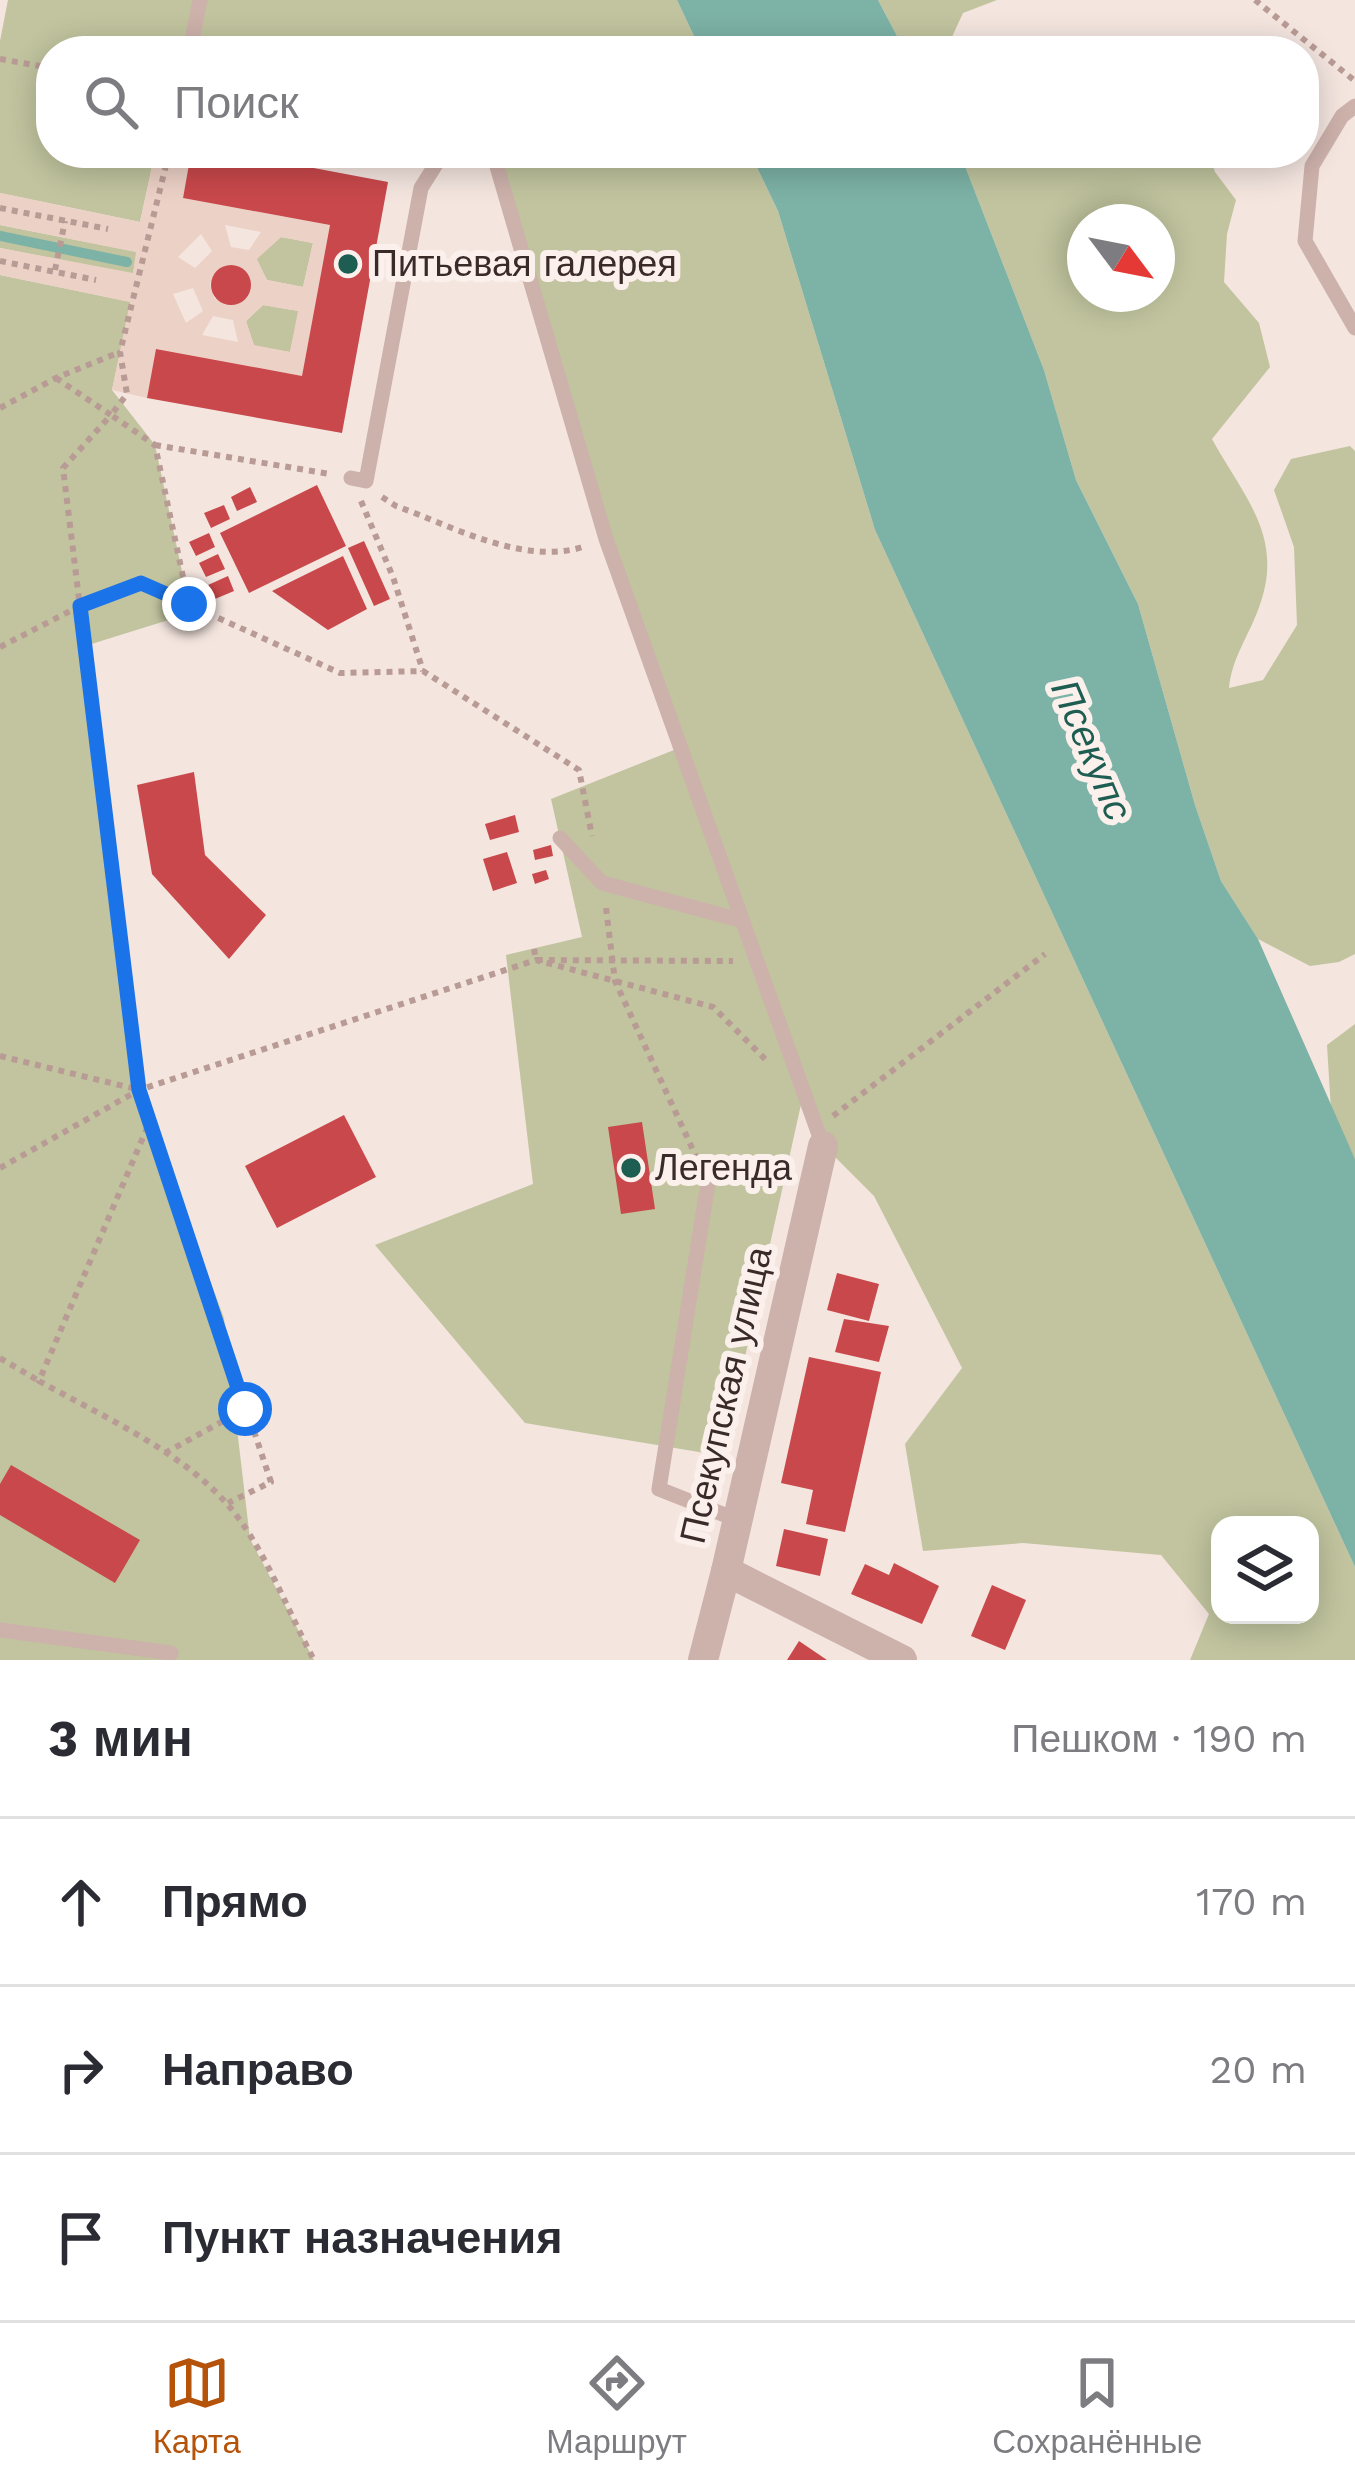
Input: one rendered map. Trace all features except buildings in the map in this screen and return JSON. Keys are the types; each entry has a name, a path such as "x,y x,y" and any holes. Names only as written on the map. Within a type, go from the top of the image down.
{"street":[{"name":"Псекупская улица","path":"703,1660 820,1137"},
{"path":"726,1571 902,1660"}],"lane":[{"path":"193,36 200,0"},
{"path":"1319,154 1342,116 1355,106"},
{"path":"351,478 366,481 421,188 433,168"},
{"path":"498,168 606,539 820,1137"},
{"path":"1312,168 1305,241 1355,328"},
{"path":"560,838 602,883 740,920"},
{"path":"709,1183 659,1489 735,1519"},
{"path":"0,1630 171,1654"}],"path":[{"path":"1255,0 1299,36"},
{"path":"1319,52 1355,82"},
{"path":"0,59 36,65"},
{"path":"165,168 120,352 127,394 63,468 139,1090 271,1482 227,1504"},
{"path":"0,208 108,229"},
{"path":"55,272 65,221"},
{"path":"0,261 96,280"},
{"path":"0,408 120,352"},
{"path":"56,378 155,445 351,478 396,506 517,549 574,550 606,539"},
{"path":"155,445 189,604"},
{"path":"351,478 393,577 423,671"},
{"path":"0,647 80,606 141,583 340,673 423,671 579,770 602,883 615,981 709,1183"},
{"path":"534,949 536,960"},
{"path":"820,1137 1045,954"},
{"path":"536,960 713,1007 804,1099"},
{"path":"0,1168 139,1090 536,960 754,961"},
{"path":"0,1057 139,1090"},
{"path":"39,1381 150,1120"},
{"path":"0,1358 165,1453 227,1504 314,1660"},
{"path":"165,1453 245,1409"}],"green space":[{"path":"8,0 677,0 694,36 36,36 36,168 152,168 140,222 0,193 0,41"},
{"path":"878,0 997,0 963,13 952,36 897,36"},
{"path":"497,168 757,168 778,211 875,530 1355,1567 1355,1660 1190,1660 1209,1614 1161,1555 1023,1543 923,1551 905,1444 962,1368 874,1196 831,1153 802,1100 723,1456 525,1423 375,1245 533,1184 506,955 582,937 551,799 679,748 606,539"},
{"path":"966,168 1214,168 1236,200 1227,234 1224,282 1259,323 1270,367 1212,439 1258,520 1267,561 1258,610 1229,688 1263,680 1297,625 1294,547 1274,490 1291,459 1350,446 1355,451 1355,954 1339,962 1310,966 1258,939 1221,881 1138,604 1076,480 1044,370"},
{"path":"0,225 137,252 133,274 0,248"},
{"path":"281,237 313,243 303,287 267,280 256,259"},
{"path":"0,275 131,302 112,390 155,445 191,613 85,646 139,1090 224,1318 250,1539 314,1660 0,1660"},
{"path":"263,305 299,311 290,352 254,346 246,321"},
{"path":"1355,1024 1355,1159 1331,1110 1327,1045"}],"shaded area":[{"path":"152,168 188,168 183,198 330,225 302,376 157,349 147,398 112,390 130,302 0,275 0,248 133,273 136,252 0,225 0,193 140,222","holes":["225,225 261,232 249,250 231,247","201,234 212,251 195,268 178,257","281,237 313,243 303,287 267,280 257,259","224,266 237,266 250,281 250,291 235,305 226,305 214,298 213,275","193,288 203,311 186,323 173,294","263,305 298,311 290,352 254,345 246,321","213,316 233,320 238,342 202,335"]}],"water":[{"path":"677,0 878,0 897,36 694,36"},
{"name":"Псекупс","path":"757,168 966,168 1044,370 1076,480 1138,604 1221,881 1258,939 1355,1159 1355,1567 875,530 778,211"}],"waterway":[{"path":"0,236 127,262"}],"place":[{"name":"Питьевая галерея","path":"348,264"},
{"name":"Легенда","path":"631,1168"}],"route":[{"path":"189,604 141,583 80,606 139,1090 245,1409"}]}
